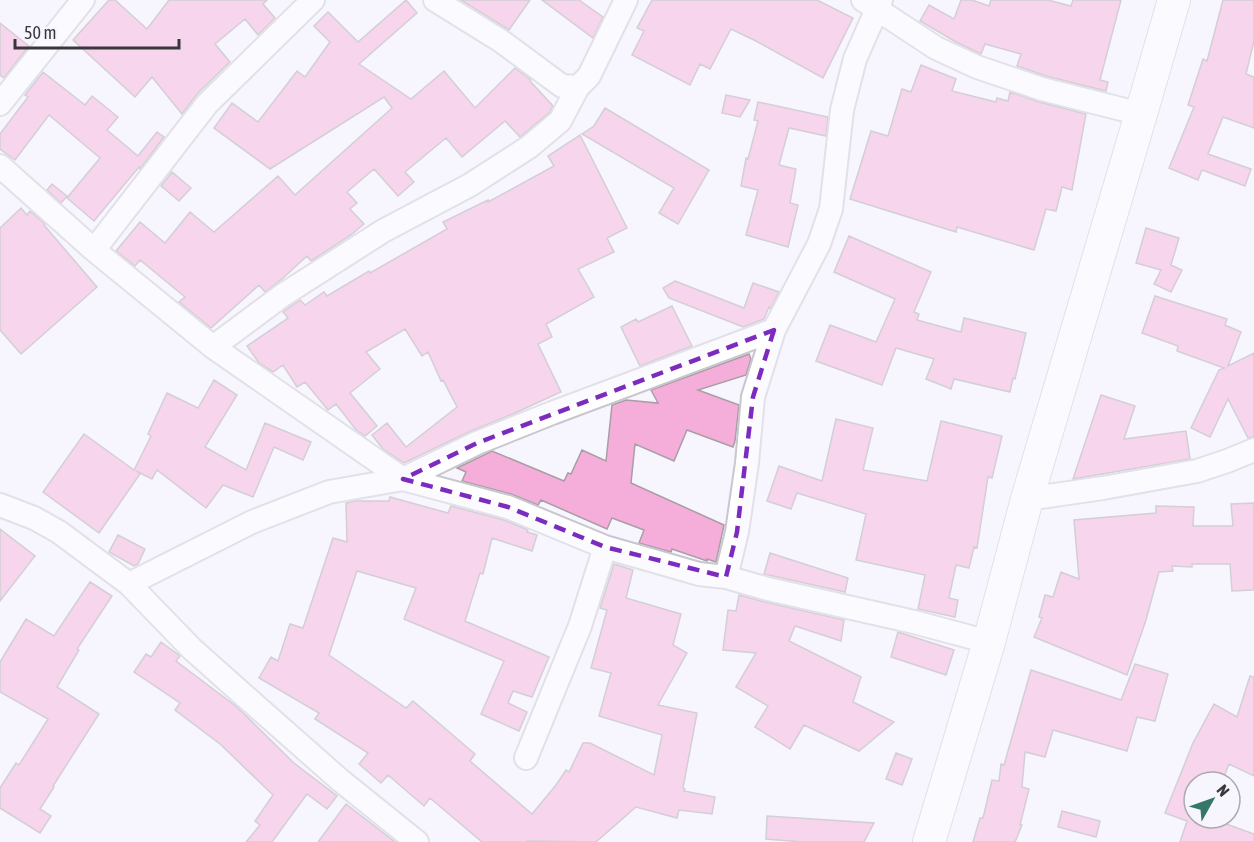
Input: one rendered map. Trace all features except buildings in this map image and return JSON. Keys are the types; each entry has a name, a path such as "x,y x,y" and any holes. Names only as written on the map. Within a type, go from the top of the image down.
{"main road":[{"path":"929,842 1174,0"}],"street":[{"path":"0,104 83,0"},
{"path":"94,250 207,104 313,0"},
{"path":"435,0 501,41 562,86 578,87"},
{"path":"213,347 283,295 373,238 470,185 529,147 560,121 578,87 589,76 626,0"},
{"path":"726,578 737,532 747,463 753,397 774,330 819,244 831,209 842,110 855,59 874,3 936,48 977,67 1042,88 1141,114"},
{"path":"0,166 94,250 213,347 403,479 508,507 605,547 699,573 914,622 989,642"},
{"path":"129,584 252,522 329,492 403,479 477,442 774,330"},
{"path":"1027,499 1197,471 1254,450"},
{"path":"0,505 34,518 59,532 129,584 192,649 231,684 340,780 417,842"},
{"path":"526,758 580,626 605,547"}],"highlighted area":[{"path":"774,330 753,397 737,532 726,577 605,547 508,507 403,479 477,443"}]}
